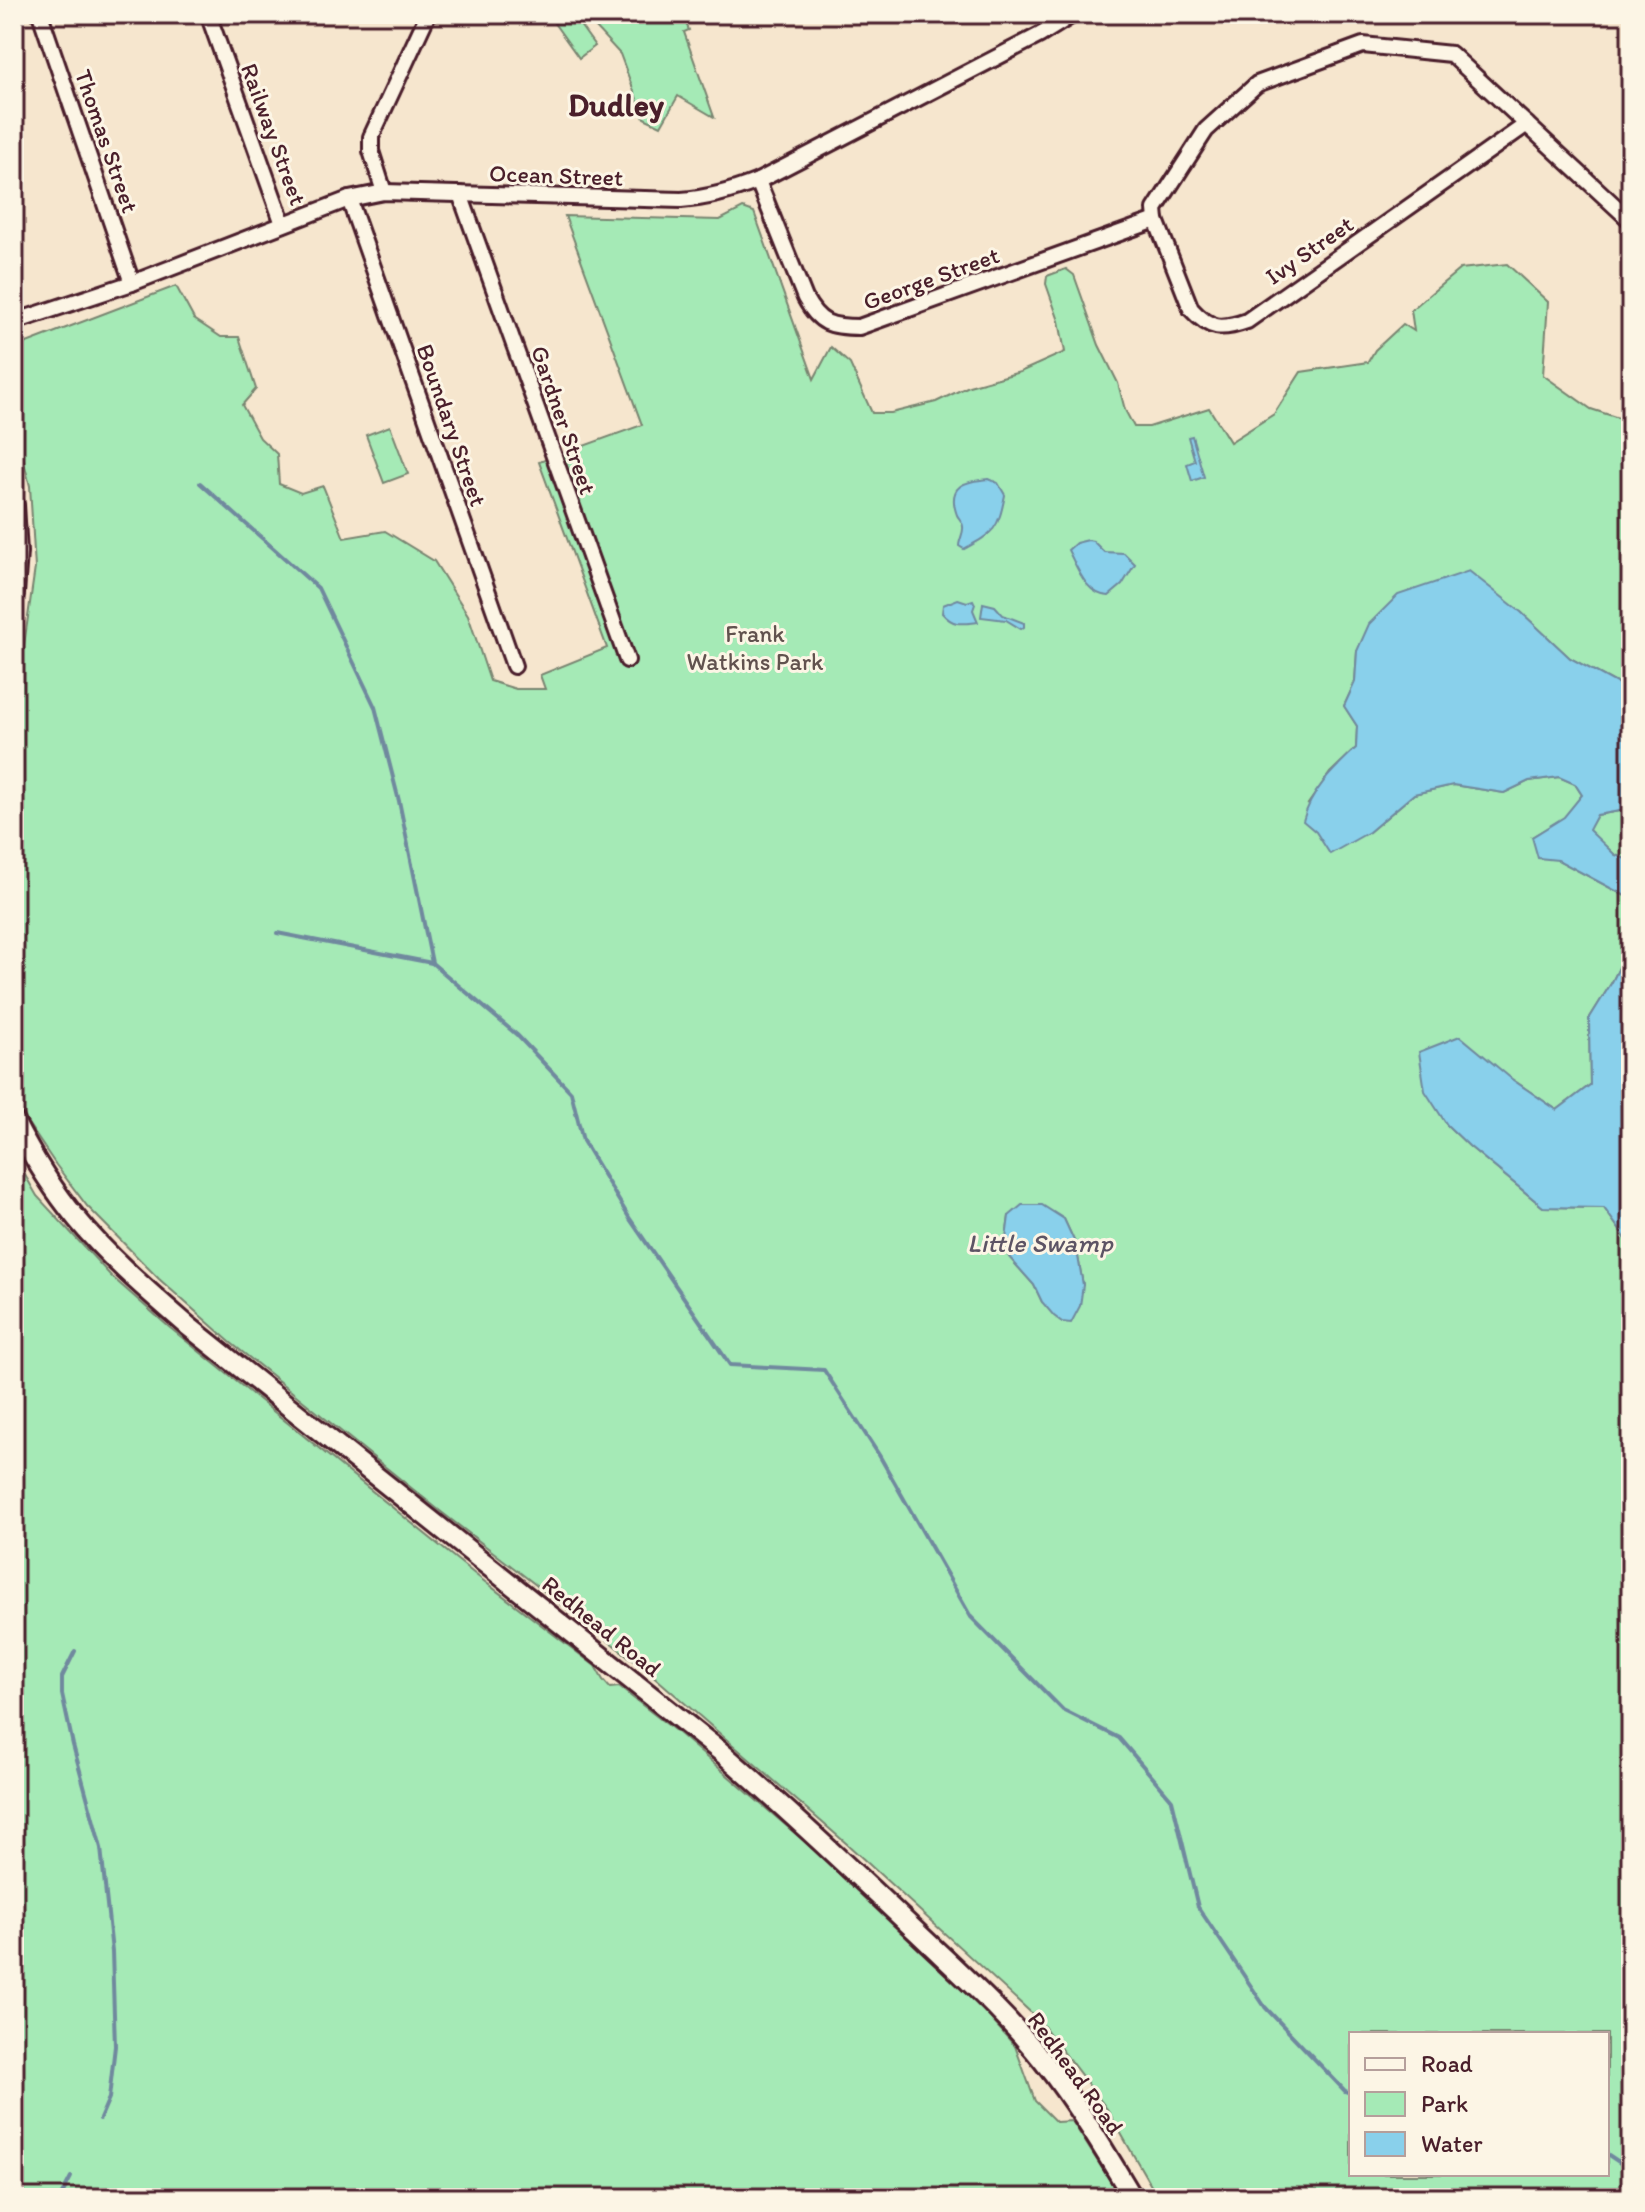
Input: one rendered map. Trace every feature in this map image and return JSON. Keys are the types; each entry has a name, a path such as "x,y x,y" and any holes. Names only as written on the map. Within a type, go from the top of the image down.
{"main road":[{"path":"14,506 17,552 14,593"},
{"name":"Redhead Road","path":"14,1121 49,1182 76,1219 138,1282 188,1326 720,1751 801,1821 980,1992 1044,2062 1133,2198"}],"street":[{"name":"Thomas Street","path":"40,14 132,283"},
{"name":"Railway Street","path":"208,14 283,224"},
{"path":"384,192 371,151 371,137 428,14"},
{"name":"Ocean Street","path":"14,322 132,283 349,199 384,192 681,200 702,199 734,191 1040,35 1074,14"},
{"path":"1156,220 1155,209 1206,130 1257,84 1363,45 1451,54 1631,221"},
{"name":"Ivy Street","path":"1156,220 1191,309 1201,320 1227,328 1247,321 1527,124"},
{"name":"George Street","path":"758,181 814,315 836,327 859,327 1156,220"},
{"name":"Gardner Street","path":"460,194 627,660"},
{"name":"Boundary Street","path":"349,199 514,666"}],"green space":[{"path":"572,14 595,46 579,58 554,23"},
{"path":"583,14 682,14 689,30 684,32 714,117 678,96 661,126 644,118 620,54"},
{"name":"Frank Watkins Park","path":"743,208 754,212 814,379 831,347 850,364 872,413 891,413 936,402 969,386 1020,372 1065,352 1059,321 1046,284 1047,276 1066,269 1074,275 1099,345 1118,383 1125,410 1134,427 1149,427 1209,408 1230,442 1274,414 1301,372 1368,362 1375,350 1403,324 1414,331 1411,310 1460,269 1507,264 1548,302 1543,375 1591,409 1631,422 1631,691 1570,658 1521,612 1357,651 1355,682 1344,706 1357,726 1356,748 1330,773 1308,804 1369,832 1414,794 1453,785 1504,793 1529,781 1559,777 1575,784 1582,795 1565,817 1532,837 1558,860 1631,899 1631,943 1589,1019 1590,1085 1557,1110 1513,1080 1447,1125 1543,1207 1604,1208 1631,1246 1631,2198 1158,2198 1107,2109 1039,2020 847,1844 650,1673 440,1511 230,1342 159,1279 87,1206 27,1122 14,1087 14,703 35,568 30,486 14,423 14,374 20,368 24,344 176,286 194,319 221,337 239,337 256,389 242,405 260,438 277,454 279,484 301,493 323,486 344,538 385,531 434,561 468,615 490,681 516,689 545,689 540,675 607,648 539,462 642,425 565,216 720,220","holes":["1009,1216 1064,1219 1076,1245 1083,1285 1042,1302 1034,1285 1009,1257 1005,1246"]},
{"path":"390,426 408,474 384,483 366,435"},
{"path":"1631,809 1631,861 1615,855 1588,830 1597,815"},
{"path":"14,1156 37,1196 111,1276 169,1327 476,1575 595,1666 610,1688 619,1687 677,1732 804,1841 983,2010 1015,2046 1035,2101 1056,2122 1072,2121 1121,2198 14,2198"}],"water":[{"path":"1192,436 1204,477 1192,481 1187,464 1195,461 1188,437"},
{"path":"989,479 998,483 1005,495 1000,516 989,534 964,549 959,546 963,527 954,505 956,491 965,483"},
{"path":"1088,540 1104,552 1124,553 1135,564 1122,585 1109,596 1101,595 1089,586 1068,550 1076,543"},
{"path":"1469,571 1521,612 1570,658 1631,691 1631,809 1597,815 1589,830 1615,855 1631,861 1631,899 1558,860 1538,858 1532,837 1564,817 1582,795 1575,784 1559,777 1529,781 1504,793 1453,785 1414,794 1369,832 1330,854 1316,832 1303,821 1317,790 1356,748 1357,726 1344,706 1355,682 1357,651 1369,624 1398,595"},
{"path":"958,599 973,600 978,622 958,623 942,613 943,605"},
{"path":"983,603 995,606 1003,615 1024,623 1024,627 1021,629 1006,620 981,617"},
{"path":"1631,943 1631,1246 1604,1208 1543,1207 1469,1146 1447,1125 1425,1091 1419,1052 1460,1036 1513,1080 1557,1110 1590,1085 1589,1019"},
{"name":"Little Swamp","path":"1022,1205 1042,1205 1064,1219 1076,1245 1083,1285 1080,1306 1071,1323 1062,1322 1054,1316 1042,1302 1034,1285 1009,1257 1005,1246 1009,1216"}],"waterway":[{"path":"200,483 318,588 375,707 399,801 432,963"},
{"path":"277,933 432,963 517,1035 571,1092 583,1141 630,1219 730,1365 824,1370 879,1455 971,1617 1063,1710 1119,1738 1172,1800 1198,1907 1265,2007 1349,2092"},
{"path":"75,1651 62,1677 62,1694 101,1848 112,1952 115,2046 109,2098 100,2119"},
{"path":"1609,2155 1631,2170"},
{"path":"60,2198 71,2177"}],"district":[{"name":"Dudley","path":"616,105"}]}
